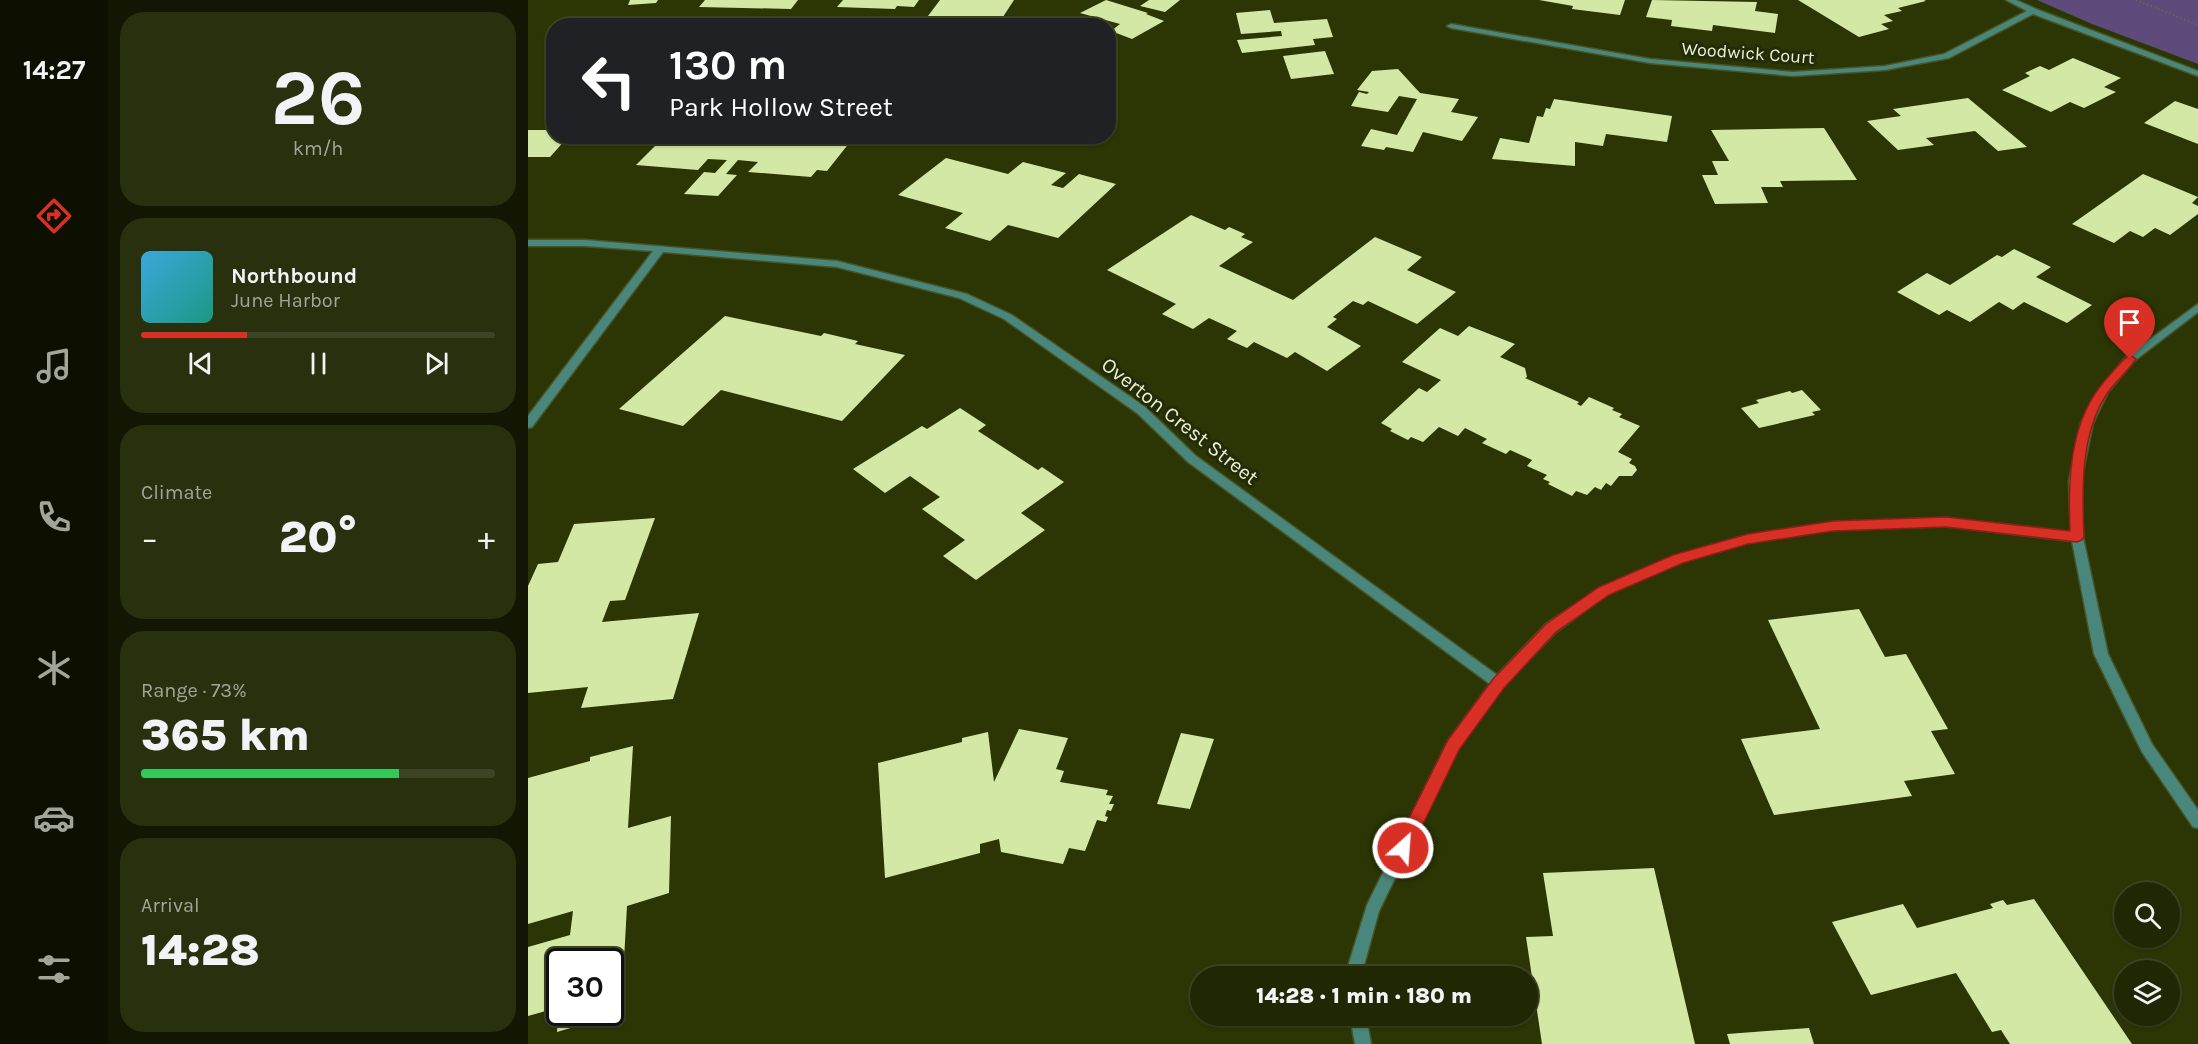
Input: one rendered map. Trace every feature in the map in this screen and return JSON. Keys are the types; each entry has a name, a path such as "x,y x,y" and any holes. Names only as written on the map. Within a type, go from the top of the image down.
{"street":[{"path":"2010,0 2033,11 2198,74"},
{"name":"Woodwick Court","path":"1451,26 1650,61 1814,74 1885,68 1946,56 2033,11"},
{"name":"Overton Crest Street","path":"528,243 585,243 837,264 963,296 1008,316 1141,410 1192,459 1498,683"},
{"path":"528,424 660,249"},
{"path":"2198,307 2130,359 2103,391 2087,423 2075,481 2077,537 2101,654 2147,748 2198,822"},
{"path":"1356,966 1372,910 1453,745 1498,683 1551,628 1604,591 1678,559 1748,539 1833,526 1946,522 2077,537"},
{"path":"1360,1026 1363,1044"}],"path":[{"path":"2136,0 2198,25"}],"shaded area":[{"path":"2037,0 2198,0 2198,64 2092,24"}],"building":[{"path":"630,0 658,0 656,3 628,5"},
{"path":"705,0 798,0 791,9 699,7"},
{"path":"843,0 919,0 914,7 897,6 895,9 837,7"},
{"path":"940,0 1014,0 1002,18 926,18"},
{"path":"1106,0 1148,13 1146,14 1164,21 1132,39 1116,33 1116,27 1120,24 1116,23 1116,18 1098,18 1080,13"},
{"path":"1149,0 1180,0 1165,12 1140,6"},
{"path":"1539,0 1625,0 1620,15 1572,9 1573,6"},
{"path":"1652,0 1757,2 1755,11 1778,14 1775,33 1713,25 1712,31 1671,26 1672,20 1646,17"},
{"path":"1798,0 1926,1 1898,8 1902,11 1884,15 1893,21 1881,24 1889,29 1859,37"},
{"path":"1270,10 1274,23 1327,19 1333,37 1313,39 1315,45 1242,53 1237,40 1282,36 1281,31 1241,34 1236,13"},
{"path":"1325,51 1334,74 1291,79 1283,56"},
{"path":"2073,58 2121,78 2104,87 2116,92 2084,108 2070,102 2051,112 2002,90 2030,76 2025,73 2040,66 2049,70"},
{"path":"1398,69 1420,93 1459,99 1451,112 1478,117 1462,141 1423,132 1413,152 1386,147 1384,150 1361,146 1371,129 1397,135 1417,99 1399,96 1388,112 1351,106 1359,92 1367,94 1369,92 1357,90 1372,71"},
{"path":"1968,98 2027,147 1998,151 1975,131 1926,138 1934,145 1898,150 1867,121 1901,116 1893,109"},
{"path":"1554,99 1672,116 1667,142 1606,134 1603,146 1575,142 1575,166 1492,159 1500,138 1529,143 1537,116 1543,117 1546,108 1550,109"},
{"path":"2175,101 2198,109 2198,144 2144,123"},
{"path":"1824,128 1857,180 1780,181 1783,187 1761,187 1768,203 1715,204 1702,175 1718,175 1712,161 1729,161 1711,130"},
{"path":"528,130 546,130 546,144 562,144 550,157 528,157"},
{"path":"657,144 848,144 827,171 817,170 811,177 748,172 758,162 738,160 726,174 737,175 718,196 684,194 704,172 715,173 727,160 708,159 698,170 636,165"},
{"path":"946,158 1008,174 1023,162 1066,173 1051,185 1063,188 1079,174 1116,184 1058,238 1008,225 990,241 945,228 963,213 898,195"},
{"path":"2143,174 2198,197 2192,203 2198,206 2198,214 2170,235 2155,228 2143,237 2130,231 2114,243 2072,224"},
{"path":"1191,215 1225,230 1229,227 1245,234 1241,237 1253,242 1219,266 1293,300 1375,237 1422,257 1407,270 1456,292 1417,324 1368,301 1363,305 1353,301 1333,317 1337,319 1327,327 1361,346 1327,371 1295,352 1287,358 1254,342 1247,348 1227,339 1237,331 1209,318 1193,329 1162,314 1176,304 1107,270"},
{"path":"2014,249 2051,267 2036,277 2092,305 2067,323 2024,302 2013,310 1999,302 1970,322 1947,310 1939,315 1897,292 1927,273 1950,285 1997,255 2002,257"},
{"path":"725,316 821,336 824,333 858,341 855,344 905,355 842,421 721,390 683,426 619,409"},
{"path":"1469,326 1515,344 1500,357 1525,368 1527,377 1525,378 1579,402 1577,404 1581,406 1589,397 1614,408 1612,410 1622,414 1619,417 1640,426 1618,452 1632,459 1629,463 1637,470 1632,476 1619,476 1611,486 1606,483 1601,490 1595,487 1587,495 1576,491 1572,496 1548,484 1550,482 1543,479 1547,475 1527,466 1532,460 1510,450 1506,454 1482,443 1487,439 1465,428 1458,436 1439,427 1423,442 1411,437 1408,440 1390,431 1392,429 1381,423 1419,388 1427,392 1441,380 1402,362 1440,328 1458,336"},
{"path":"1802,390 1821,410 1812,412 1815,415 1759,428 1741,408 1759,403 1756,400"},
{"path":"960,408 986,425 978,431 1038,470 1042,467 1064,482 1021,513 1045,530 976,580 943,556 965,540 922,509 940,497 910,476 885,493 853,469 922,426 927,429"},
{"path":"655,518 625,600 610,601 602,622 699,613 673,699 581,708 588,687 528,693 528,586 538,564 558,562 574,524"},
{"path":"1859,609 1885,657 1906,654 1948,729 1931,731 1955,774 1904,781 1912,796 1774,815 1741,739 1820,729 1768,620"},
{"path":"1019,729 1068,738 1056,769 1064,771 1060,782 1108,790 1106,795 1113,796 1109,804 1114,804 1111,811 1107,810 1106,822 1097,820 1085,851 1069,848 1063,864 1001,852 999,839 980,844 980,853 885,878 878,763 962,742 962,738 988,732 994,782"},
{"path":"1181,733 1214,739 1190,809 1157,804"},
{"path":"633,746 628,828 671,816 669,893 627,906 624,960 624,948 546,948 546,1011 528,1016 528,947 570,935 573,911 528,924 528,778 590,761 590,757"},
{"path":"1654,868 1695,1044 1542,1044 1538,1017 1538,966 1530,966 1526,937 1553,936 1543,873"},
{"path":"2034,899 2114,1017 2114,1026 2120,1026 2132,1044 2010,1044 2001,1030 1992,1032 1956,973 1871,995 1832,922 1903,904 1917,928 1993,908 1990,904 2003,900 2007,905"},
{"path":"557,1026 577,1026 557,1032"},
{"path":"1809,1028 1814,1044 1730,1044 1727,1034"}],"route":[{"path":"1403,848 1453,745 1498,683 1551,628 1604,591 1678,559 1748,539 1833,526 1946,522 2077,537 2075,481 2087,423 2103,391 2130,359"}]}
